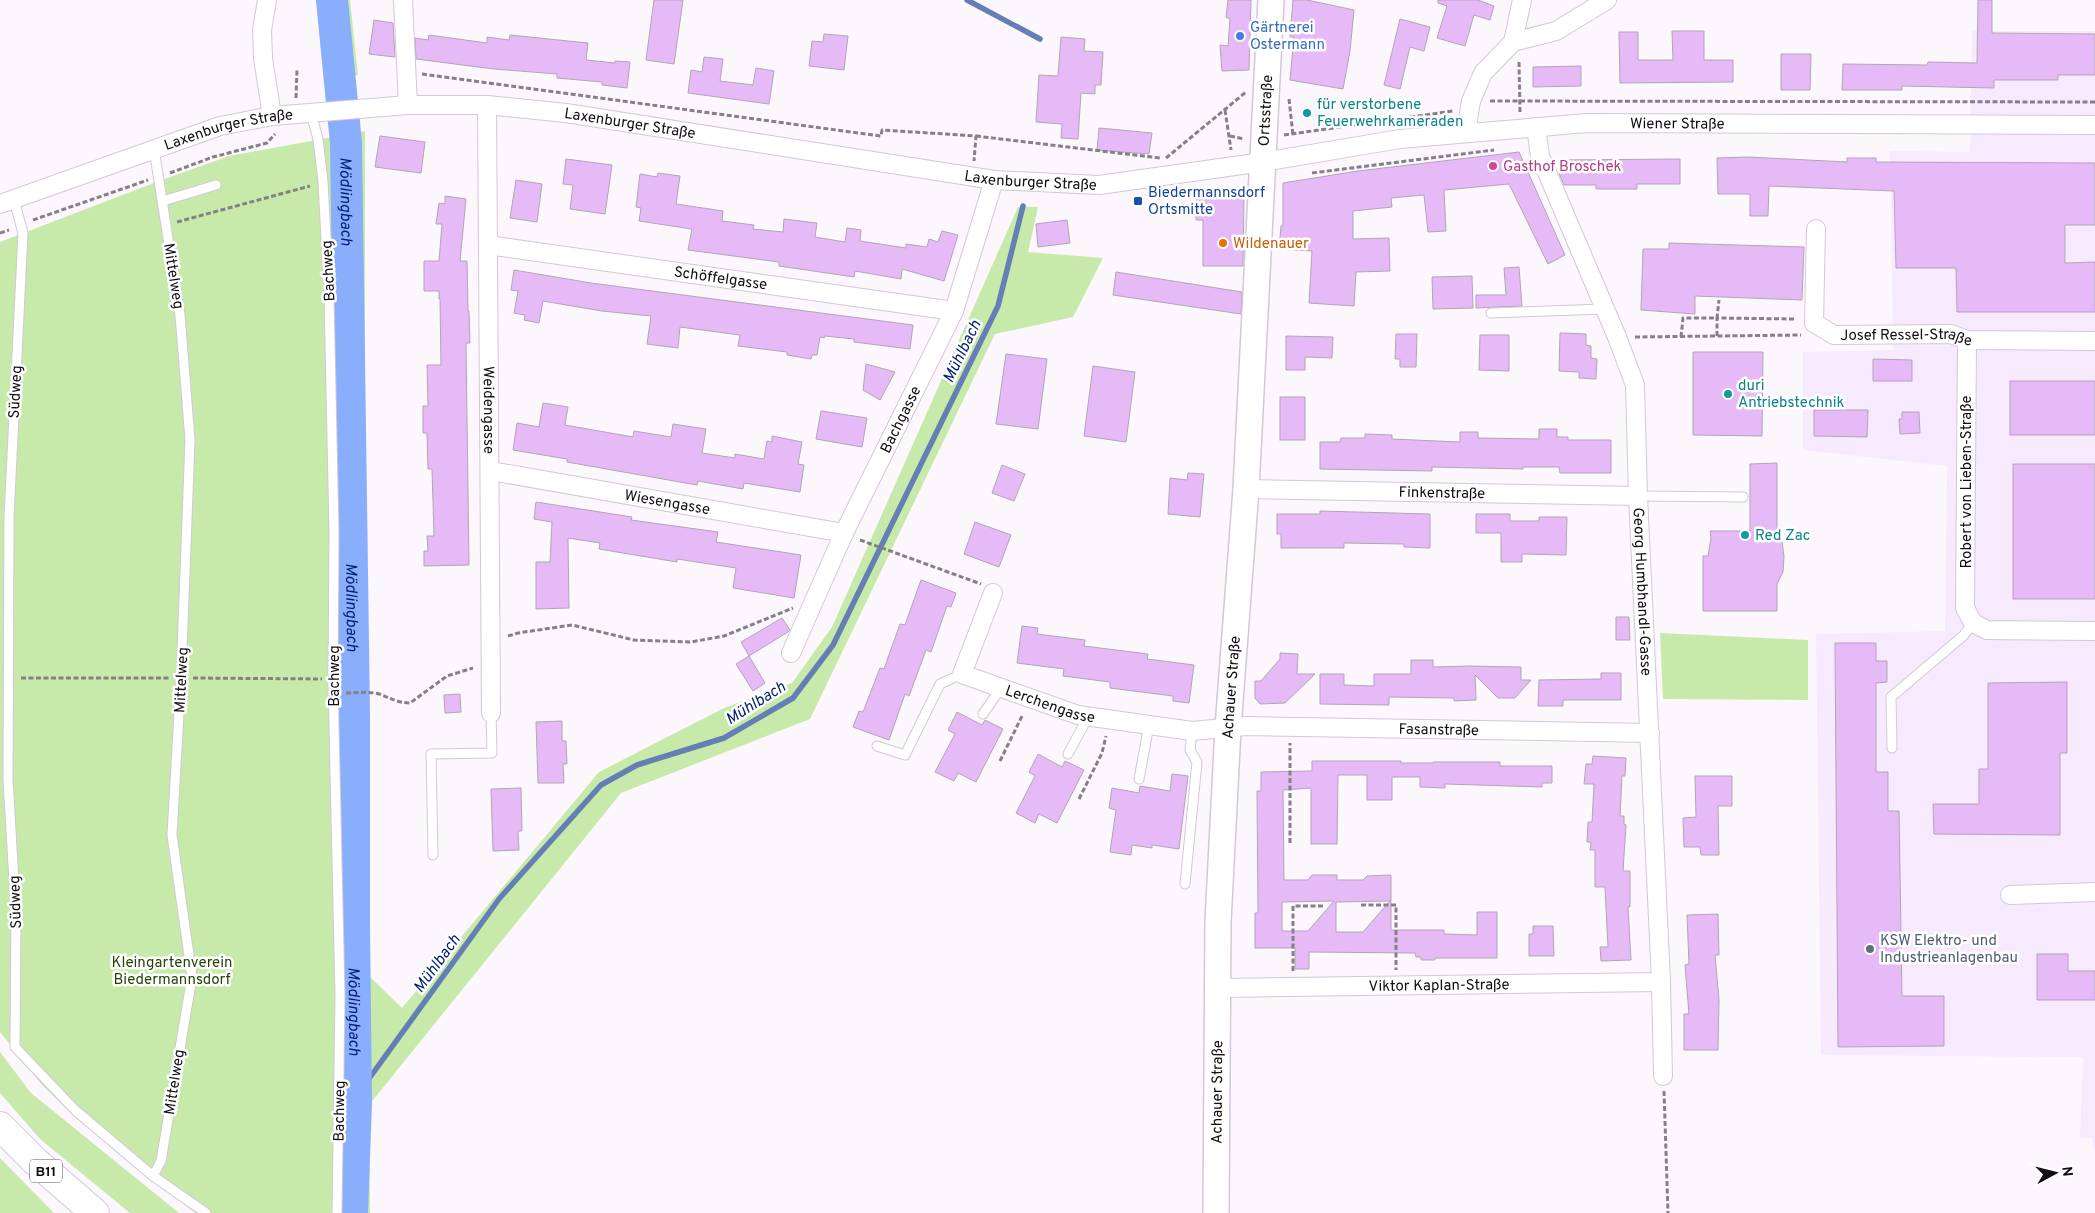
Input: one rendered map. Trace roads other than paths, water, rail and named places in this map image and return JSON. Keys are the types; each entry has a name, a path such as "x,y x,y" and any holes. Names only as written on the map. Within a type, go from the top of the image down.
{"main road":[{"name":"B11","path":"0,1126 34,1160 95,1213"}],"street":[{"path":"267,0 262,30 263,58 272,116"},
{"path":"403,0 408,105"},
{"name":"Ortsstraße","path":"1263,162 1253,140 1267,73 1271,0"},
{"path":"1466,132 1471,101 1484,73 1513,42 1522,0"},
{"path":"1513,42 1556,31 1607,0"},
{"name":"Laxenburger Straße","path":"6,204 220,126 272,116 408,105 487,105 566,113 994,180 1099,185 1263,162"},
{"name":"Weidengasse","path":"487,105 491,471 491,713"},
{"name":"Wiener Straße","path":"1263,162 1400,139 1587,123 2095,125"},
{"name":"Georg Humbhandl-Gasse","path":"1536,127 1540,156 1617,337 1635,385 1638,496 1661,982 1663,1076"},
{"name":"Achauer Straße","path":"1216,1213 1218,922 1228,728 1246,489 1263,162"},
{"name":"Bachgasse","path":"791,653 844,533 954,311 994,180"},
{"name":"Josef Ressel-Straße","path":"1816,229 1814,323 1834,335 1951,334 1966,340 2095,341"},
{"name":"Schöffelgasse","path":"488,245 954,311"},
{"name":"Robert von Lieben-Straße","path":"1966,340 1965,608 1972,623"},
{"name":"Wiesengasse","path":"491,471 844,533"},
{"name":"Finkenstraße","path":"1246,489 1638,496"},
{"path":"962,674 993,594"},
{"path":"1972,623 1987,630 2095,631"},
{"name":"Lerchengasse","path":"962,674 1078,716 1192,731 1228,728"},
{"name":"Fasanstraße","path":"1228,728 1290,727 1650,733"},
{"path":"2010,895 2095,892"},
{"name":"Viktor Kaplan-Straße","path":"1218,988 1661,982"}],"lane":[{"name":"Bachweg","path":"315,113 323,182 330,296 334,523 333,680 340,996 338,1213"},
{"name":"Mittelweg","path":"153,1176 162,1161 192,977 172,836 181,678 190,440 180,315 154,149"},
{"path":"163,201 216,185"},
{"name":"Südweg","path":"6,204 23,233 9,517 8,780 16,915 15,1047 75,1110 153,1176 206,1213"},
{"path":"1491,314 1605,309"},
{"path":"1638,496 1743,497"},
{"path":"1892,748 1891,697 1962,636 1972,623"},
{"path":"876,746 905,755 940,684 962,674"},
{"path":"983,714 1001,688"},
{"path":"433,855 430,754 492,753 491,713"},
{"path":"1068,754 1088,717"},
{"path":"1139,779 1149,725"},
{"path":"1185,884 1197,762 1190,750 1192,731"}],"waterway":[{"name":"Mödlingbach","path":"332,0 346,143 354,715 356,1103 352,1213"},
{"name":"Mühlbach","path":"967,0 1040,39"},
{"name":"Mühlbach","path":"356,1103 368,1080 499,899 601,785 637,765 724,738 793,698 833,645 998,306 1023,206"}],"place":[{"name":"Gärtnerei Ostermann","path":"1240,36"},
{"name":"für verstorbene Feuerwehrkameraden","path":"1307,113"},
{"name":"Gasthof Broschek","path":"1493,166"},
{"name":"Biedermannsdorf Ortsmitte","path":"1138,201"},
{"name":"Wildenauer","path":"1223,243"},
{"name":"duri Antriebstechnik","path":"1728,394"},
{"name":"Red Zac","path":"1745,535"},
{"name":"KSW Elektro- und Industrieanlagenbau","path":"1870,949"}],"park label":[{"name":"Kleingartenverein Biedermannsdorf","path":"172,970"}]}
